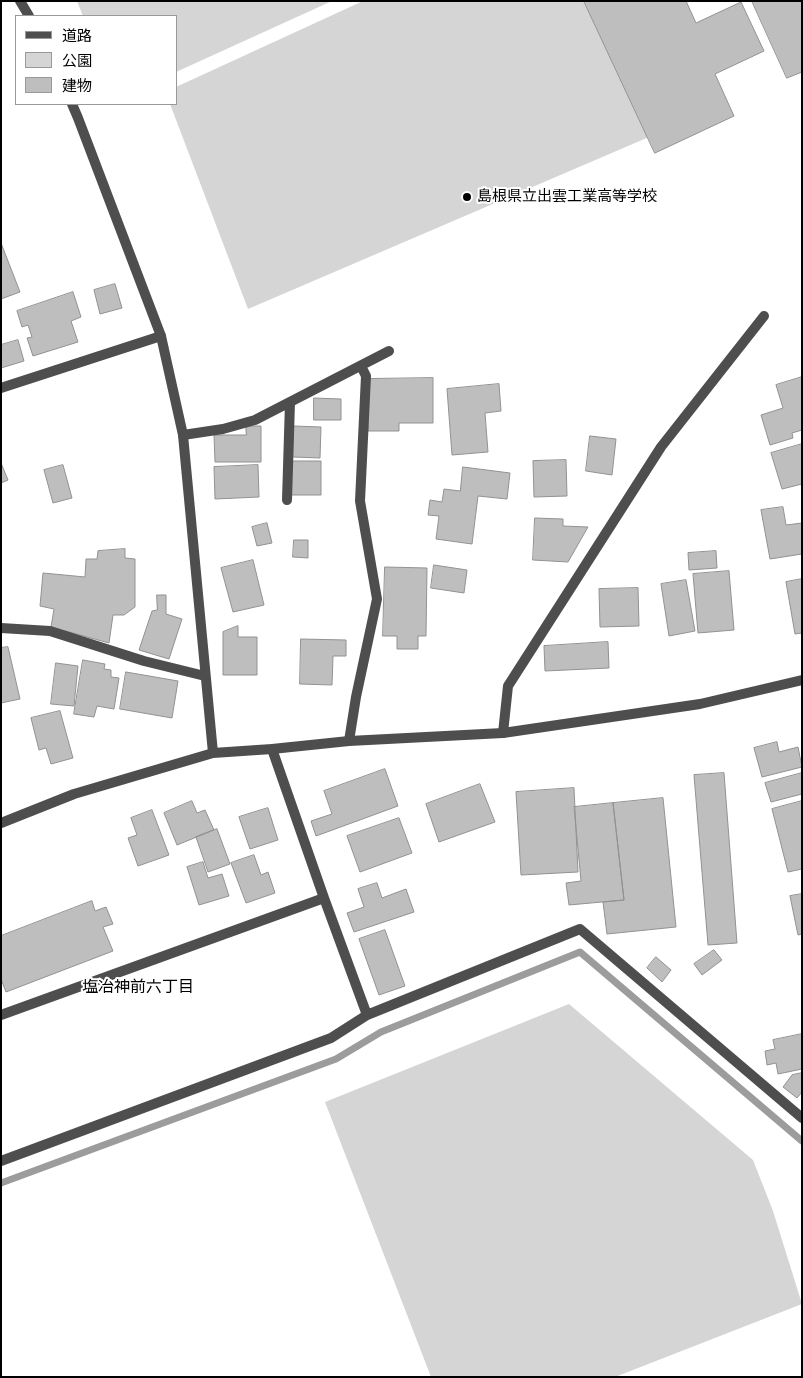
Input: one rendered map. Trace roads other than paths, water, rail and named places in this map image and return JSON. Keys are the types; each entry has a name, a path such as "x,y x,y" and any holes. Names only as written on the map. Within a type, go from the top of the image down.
{"street":[{"path":"20,1 28,15"},
{"path":"72,105 160,336 183,436 213,753"},
{"path":"503,733 508,686 661,447 764,316"},
{"path":"1,388 160,336"},
{"path":"183,436 223,429 255,420 389,351"},
{"path":"349,741 356,697 377,599 360,501 366,376 361,366"},
{"path":"287,500 290,402"},
{"path":"1,628 50,630 144,661 205,676"},
{"path":"1,823 74,794 213,753 349,741 503,733 700,704 802,680"},
{"path":"272,749 367,1015"},
{"path":"1,1015 324,898"},
{"path":"1,1161 331,1038 367,1015 580,930 802,1118"}],"waterway":[{"path":"1,1183 336,1059 381,1032 580,952 802,1141"}],"place":[{"name":"島根県立出雲工業高等学校","path":"467,197"}],"district":[{"name":"塩冶神前六丁目","path":"138,988"}]}
